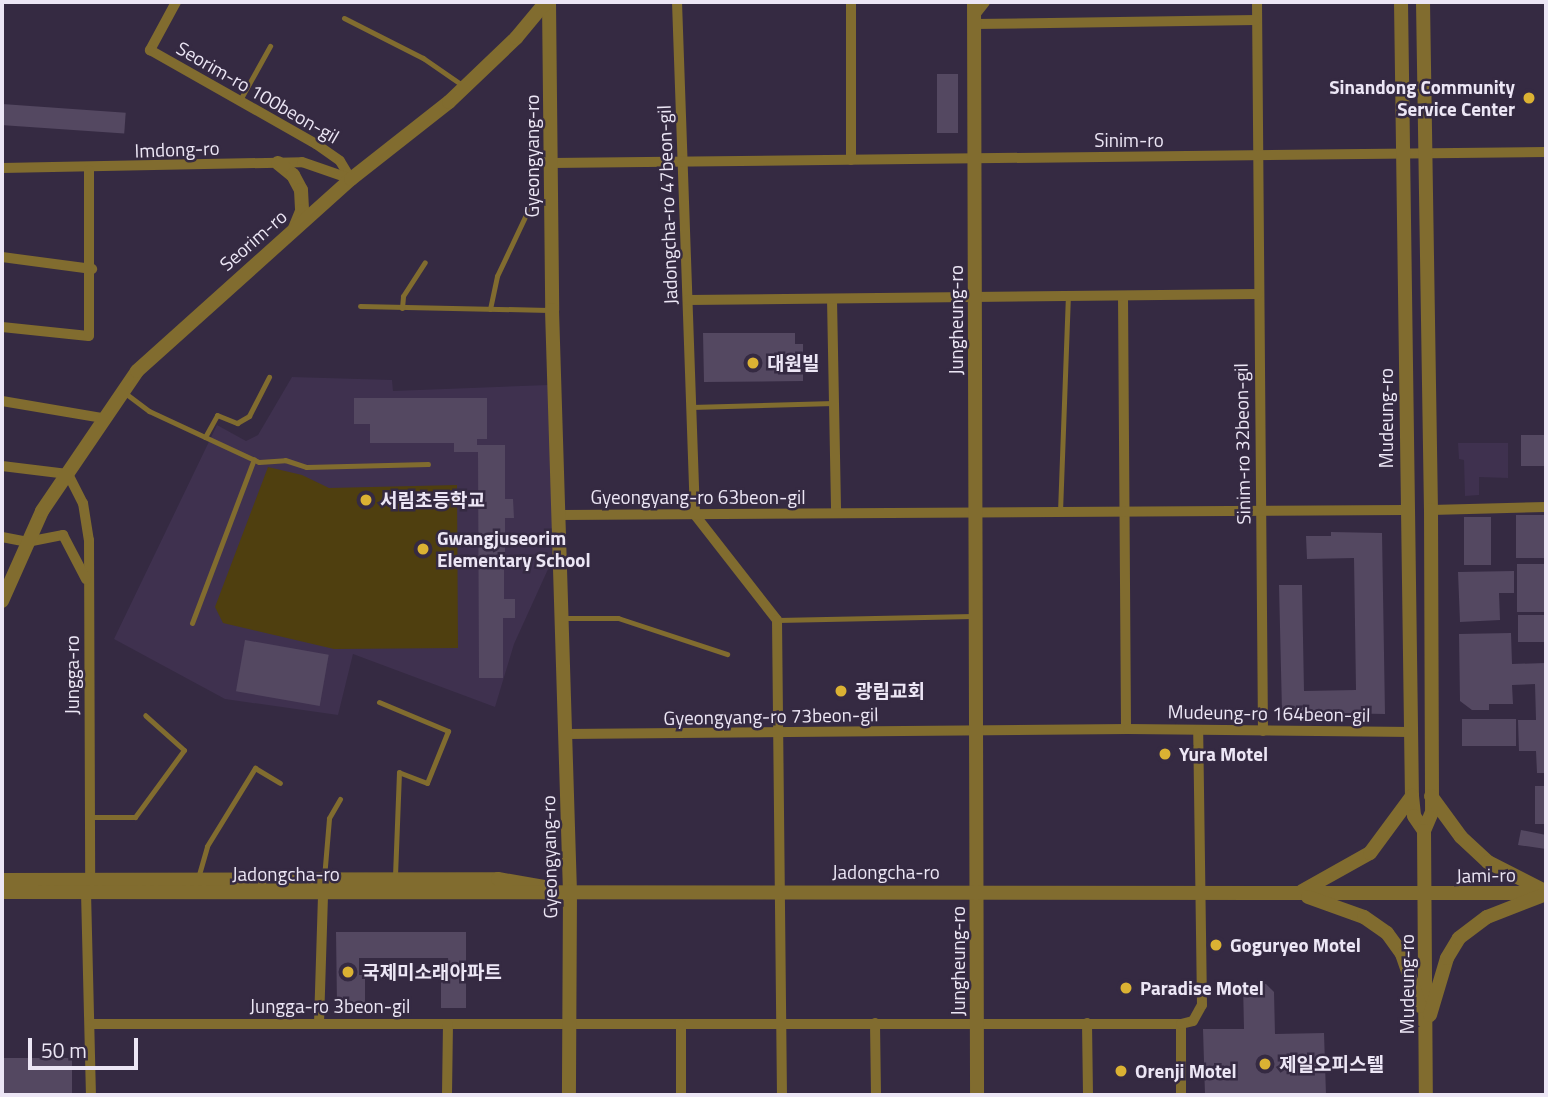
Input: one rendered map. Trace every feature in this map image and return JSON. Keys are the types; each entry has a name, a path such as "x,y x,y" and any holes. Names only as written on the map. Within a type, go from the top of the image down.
{"street":[{"name":"Seorim-ro 100beon-gil","path":"176,2 150,50 240,100 340,161 351,180"},
{"name":"Seorim-ro","path":"2,601 27,542 102,418 122,391 176,334 294,229 465,87 547,2"},
{"name":"Gyeongyang-ro","path":"547,2 552,310 570,891 569,1095"},
{"name":"Jadongcha-ro 47beon-gil","path":"677,2 695,515"},
{"path":"851,2 851,160"},
{"path":"974,13 985,2"},
{"name":"Sinim-ro 32beon-gil","path":"1256,2 1263,731"},
{"name":"Mudeung-ro","path":"1401,2 1406,154 1405,510 1412,796 1414,816 1424,831"},
{"name":"Mudeung-ro","path":"1423,2 1431,510 1431,796 1424,831 1426,1095"},
{"path":"974,13 1109,22 1256,20"},
{"name":"Jungheung-ro","path":"974,13 977,1095"},
{"name":"Sinim-ro","path":"551,163 1256,158 1546,152"},
{"path":"278,163 293,175 301,190 302,211 294,229"},
{"name":"Imdong-ro","path":"2,168 89,170 312,164 351,180"},
{"path":"6,328 89,336 92,269 89,170"},
{"path":"6,258 92,269"},
{"path":"688,300 1258,294"},
{"path":"1123,296 1126,729"},
{"path":"832,299 836,513"},
{"path":"2,401 102,418"},
{"path":"2,466 68,474"},
{"name":"Jungga-ro","path":"68,474 87,521 91,1095"},
{"path":"1431,510 1546,507"},
{"name":"Gyeongyang-ro 63beon-gil","path":"560,515 1405,510"},
{"path":"695,515 777,620 782,1095"},
{"path":"2,537 27,542 53,534 68,539 89,588"},
{"name":"Mudeung-ro 164beon-gil","path":"976,731 1126,729 1412,732"},
{"path":"1181,1095 1181,1024 1193,1021 1202,1005 1198,730"},
{"name":"Gyeongyang-ro 73beon-gil","path":"566,734 779,735 976,731"},
{"path":"1297,893 1337,875 1370,853 1412,796"},
{"path":"1431,796 1461,838 1488,862 1546,893"},
{"name":"Jadongcha-ro","path":"2,892 198,878 498,880 570,891"},
{"name":"Jadongcha-ro","path":"2,880 88,886 323,894 781,891 1426,894"},
{"path":"1297,893 1364,917 1387,933 1414,982 1426,1030"},
{"path":"1426,1030 1447,958 1459,938 1487,917 1546,893"},
{"name":"Jami-ro","path":"1426,894 1546,893"},
{"path":"320,1023 323,894"},
{"path":"875,1023 876,1095"},
{"path":"1087,1023 1088,1095"},
{"name":"Jungga-ro 3beon-gil","path":"91,1024 1181,1024"},
{"path":"447,1024 447,1095"},
{"path":"681,1024 681,1095"}],"lane":[{"path":"344,18 423,58 465,87"},
{"path":"240,100 270,46"},
{"name":"Gyeongyang-ro","path":"490,309 497,276 531,204"},
{"path":"402,308 403,296 425,262"},
{"path":"1060,512 1068,296"},
{"path":"360,306 552,310"},
{"path":"205,437 216,415 236,423 249,416 270,377"},
{"path":"122,391 149,411 254,459 306,467 428,464"},
{"path":"691,407 834,403"},
{"path":"192,623 254,459"},
{"path":"777,620 976,616"},
{"path":"563,618 618,618 727,654"},
{"path":"379,702 448,731 427,783 400,772 395,878"},
{"path":"90,817 135,817 184,751 145,715"},
{"path":"198,878 206,846 255,768 280,783"},
{"path":"324,878 329,818 340,799"}],"shaded area":[{"name":"서림초등학교","path":"292,377 392,380 393,391 548,385 554,556 514,644 495,707 353,654 338,715 225,699 114,639 217,425 246,441 258,435"},
{"path":"1458,443 1508,443 1508,478 1479,477 1479,495 1465,496 1464,460 1459,459"},
{"path":"268,467 302,475 329,488 457,485 458,648 334,649 223,623 215,607"}],"building":[{"path":"937,74 958,74 958,133 937,133"},
{"path":"2,104 126,113 124,134 2,125"},
{"name":"대원빌","path":"703,333 795,333 795,344 803,344 803,381 704,382"},
{"path":"354,398 487,398 487,439 477,439 477,445 505,445 505,499 513,499 514,518 505,518 505,556 518,556 519,568 504,568 504,599 515,599 515,618 503,618 503,678 479,678 478,452 454,452 454,443 370,443 370,424 354,424"},
{"path":"1521,435 1546,435 1546,466 1521,466"},
{"path":"1516,515 1546,515 1546,558 1516,558"},
{"path":"1464,517 1491,517 1491,565 1464,565"},
{"path":"1331,532 1382,533 1385,714 1282,712 1279,585 1302,585 1304,691 1356,690 1354,558 1307,559 1306,536 1331,536"},
{"path":"1517,564 1546,564 1546,612 1517,612"},
{"path":"1514,571 1514,593 1499,593 1500,620 1460,622 1458,572"},
{"path":"1518,615 1546,615 1546,642 1518,642"},
{"path":"1511,633 1512,664 1546,663 1546,773 1537,773 1536,751 1519,751 1518,720 1536,720 1535,684 1512,685 1513,704 1489,704 1489,710 1472,710 1460,701 1459,634"},
{"path":"245,640 329,655 320,706 236,691"},
{"path":"1462,719 1516,719 1516,746 1462,746"},
{"path":"1535,786 1546,786 1546,824 1535,824"},
{"path":"1521,830 1546,835 1546,849 1518,845"},
{"name":"국제미소래아파트","path":"336,932 466,932 466,1008 441,1008 441,976 449,970 448,958 359,958 359,975 365,975 365,1005 337,1005"},
{"name":"제일오피스텔","path":"1243,984 1266,984 1274,992 1275,1034 1324,1033 1326,1095 1205,1095 1203,1029 1244,1029"},
{"path":"3,1058 72,1058 72,1095 3,1095"}],"place":[{"name":"Sinandong Community Service Center","path":"1529,98"},
{"name":"대원빌","path":"753,363"},
{"name":"서림초등학교","path":"366,500"},
{"name":"Gwangjuseorim Elementary School","path":"423,549"},
{"name":"광림교회","path":"841,691"},
{"name":"Yura Motel","path":"1165,754"},
{"name":"Goguryeo Motel","path":"1216,945"},
{"name":"국제미소래아파트","path":"348,972"},
{"name":"Paradise Motel","path":"1126,988"},
{"name":"제일오피스텔","path":"1265,1064"},
{"name":"Orenji Motel","path":"1121,1071"}]}
